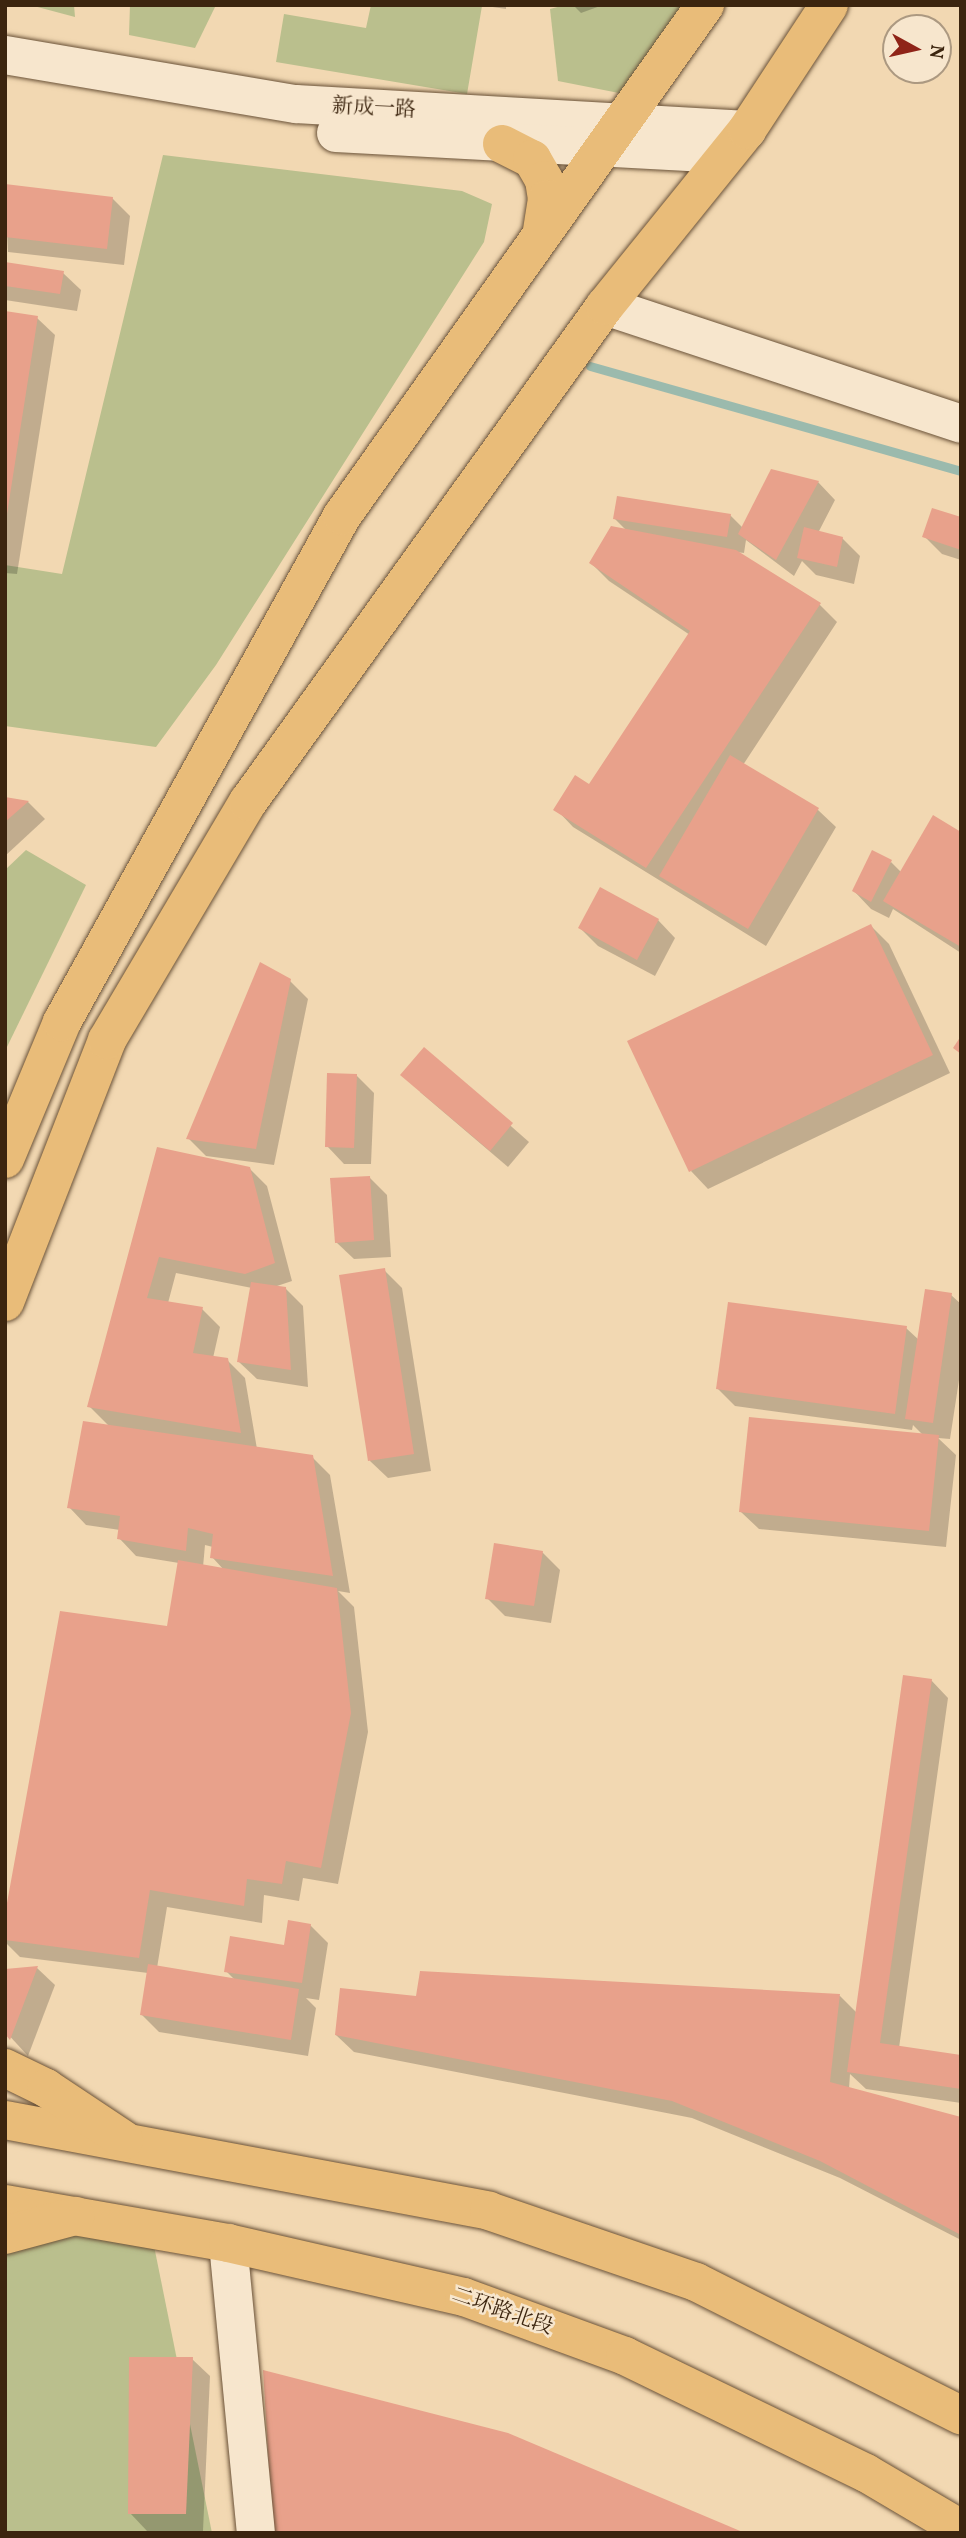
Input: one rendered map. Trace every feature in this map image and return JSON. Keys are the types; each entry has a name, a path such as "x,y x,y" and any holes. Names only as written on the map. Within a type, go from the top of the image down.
{"main road":[{"path":"5,1159 62,1022 342,516 705,5"},
{"path":"5,1302 107,1040 248,802 605,306 737,142 829,5"},
{"path":"502,144 532,159 544,180 547,199 540,237"},
{"path":"5,2068 46,2088 124,2140"},
{"path":"5,2120 124,2140 489,2211 696,2282 961,2415"},
{"name":"二环路北段","path":"5,2204 228,2243 464,2297 625,2356 866,2473 961,2529"},
{"path":"5,2235 75,2216"}],"street":[{"name":"新成一路","path":"5,55 296,104 612,137 737,142"},
{"name":"新成一路","path":"5,83 292,131 502,144 612,137"},
{"path":"605,306 961,424"},
{"path":"228,2243 256,2533"}],"green space":[{"path":"30,5 74,5 75,17"},
{"path":"130,5 216,5 195,48 129,35"},
{"path":"371,5 482,6 467,94 276,62 284,14 366,28"},
{"path":"565,5 688,5 624,94 558,81 550,9"},
{"path":"163,155 462,191 492,204 484,242 216,665 156,747 5,726 5,565 62,574"},
{"path":"26,850 86,885 5,1051 5,870"},
{"path":"5,2231 152,2236 212,2533 5,2533"}],"building":[{"path":"5,184 113,197 107,249 5,237"},
{"path":"5,262 64,271 60,294 5,286"},
{"path":"5,311 38,316 7,514 5,514"},
{"path":"771,469 819,481 776,560 738,534"},
{"path":"617,496 731,514 727,537 613,519"},
{"path":"932,508 961,517 961,550 922,537"},
{"path":"611,526 736,550 821,603 646,868 553,810 575,775 589,784 690,631 589,563"},
{"path":"804,527 843,537 837,567 797,558"},
{"path":"730,755 819,808 748,929 659,876"},
{"path":"5,797 29,801 5,822"},
{"path":"933,815 961,832 961,947 883,901"},
{"path":"872,850 892,860 871,902 852,891"},
{"path":"600,887 659,919 637,960 578,928"},
{"path":"871,924 933,1055 689,1172 627,1041"},
{"path":"260,962 291,979 256,1149 186,1139"},
{"path":"961,1036 961,1054 953,1048"},
{"path":"424,1047 513,1123 490,1151 400,1075"},
{"path":"327,1073 357,1074 354,1148 325,1147"},
{"path":"157,1147 250,1167 275,1263 245,1274 159,1257 147,1298 203,1307 193,1353 228,1358 241,1433 87,1407"},
{"path":"370,1176 374,1240 335,1243 330,1178"},
{"path":"385,1268 414,1454 368,1461 339,1275"},
{"path":"251,1282 286,1287 291,1370 237,1362"},
{"path":"925,1289 952,1293 933,1423 905,1419"},
{"path":"728,1302 907,1326 895,1414 716,1389"},
{"path":"749,1417 939,1435 929,1531 739,1512"},
{"path":"83,1421 313,1455 333,1576 210,1558 213,1534 188,1528 186,1551 117,1539 120,1516 67,1508"},
{"path":"494,1543 543,1551 534,1606 485,1599"},
{"path":"178,1560 337,1588 351,1713 321,1868 286,1861 282,1884 247,1879 244,1906 150,1890 139,1958 5,1940 5,1914 60,1611 167,1626"},
{"path":"903,1675 932,1679 880,2043 961,2055 961,2089 847,2072"},
{"path":"288,1920 311,1924 302,1983 224,1972 230,1936 284,1945"},
{"path":"148,1964 299,1989 291,2040 140,2015"},
{"path":"38,1966 10,2040 5,2034 5,1969"},
{"path":"420,1971 840,1994 830,2082 961,2117 961,2235 820,2161 672,2101 335,2035 340,1988 416,1996"},
{"path":"129,2357 193,2357 186,2514 128,2514"},
{"path":"263,2370 508,2433 745,2533 273,2533"}],"waterway":[{"path":"590,366 961,471"}]}
